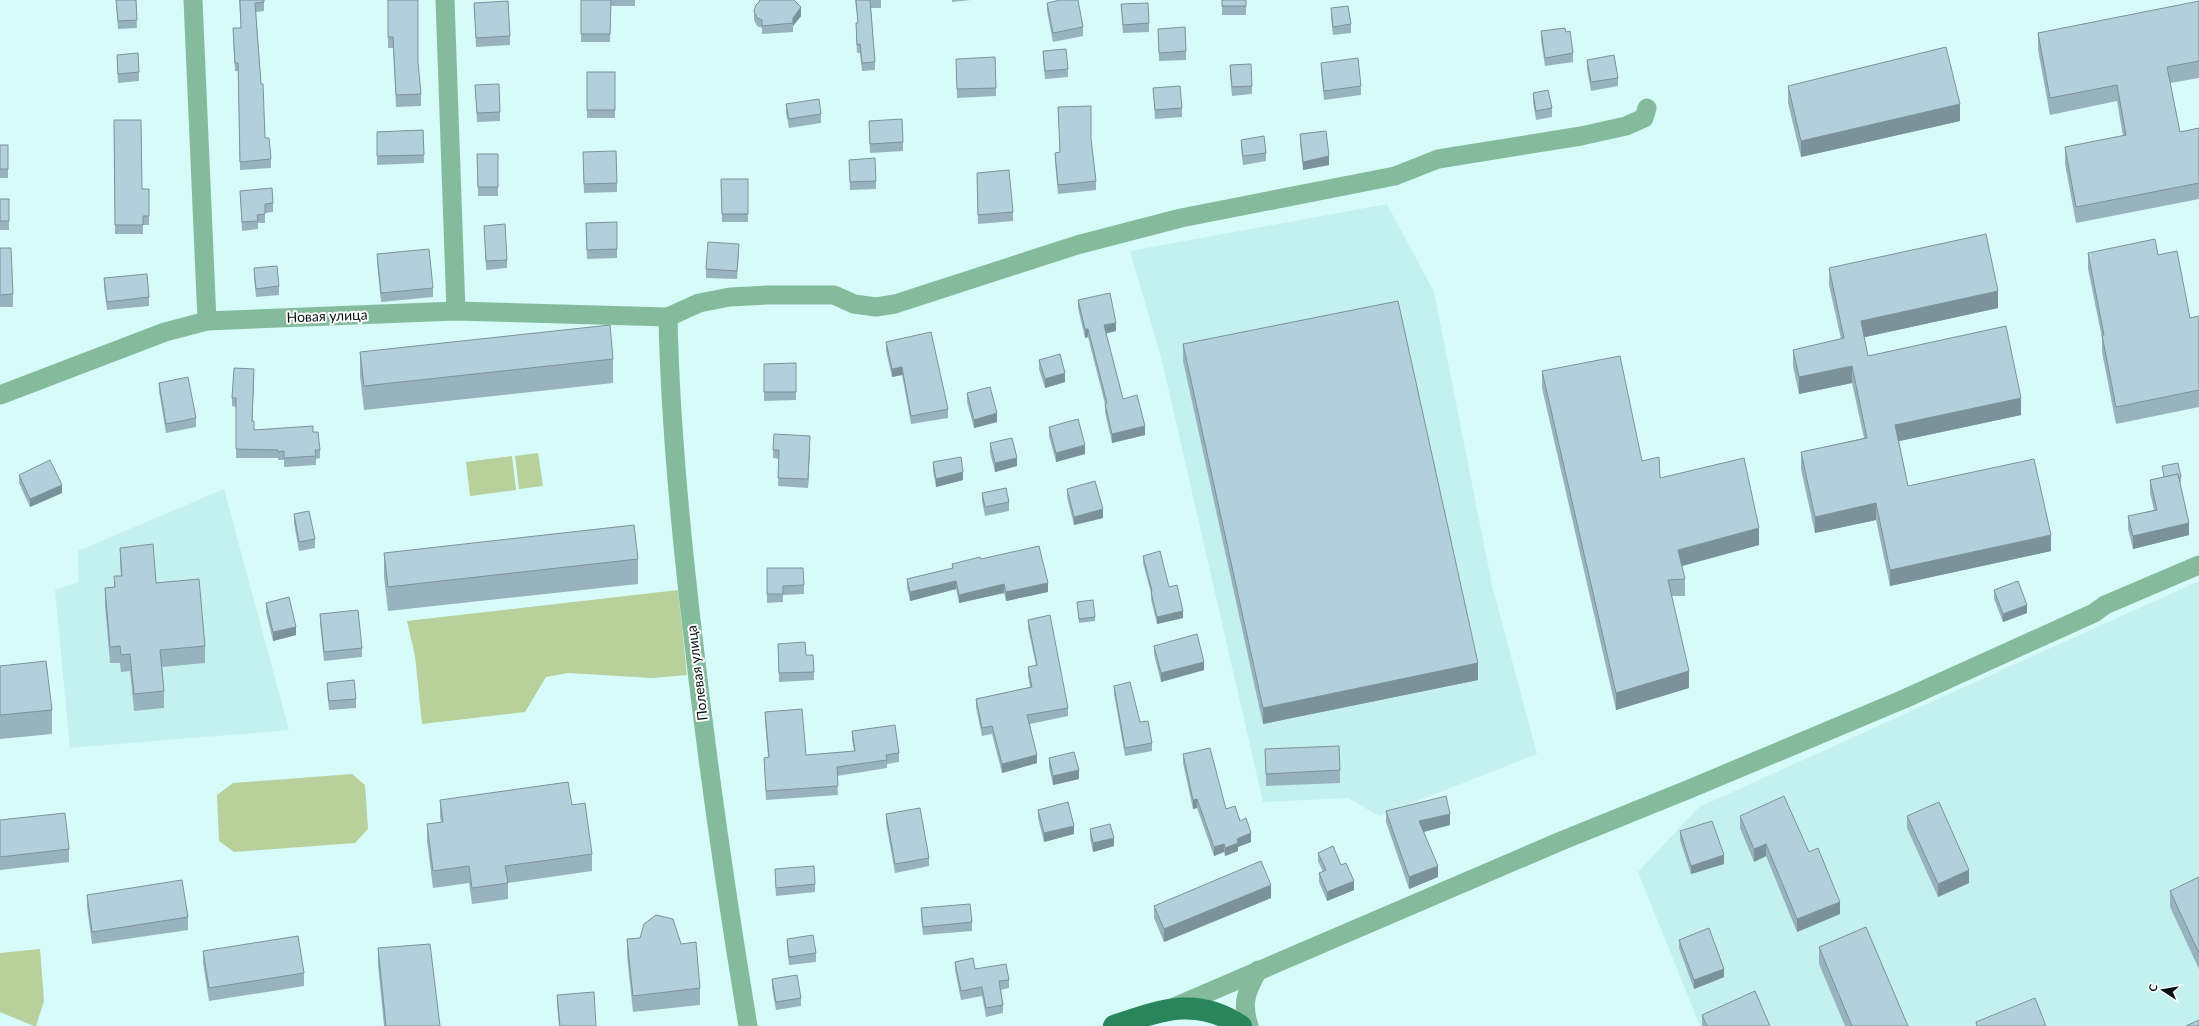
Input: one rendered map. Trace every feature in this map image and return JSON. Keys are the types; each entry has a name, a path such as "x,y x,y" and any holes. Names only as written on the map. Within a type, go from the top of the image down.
{"main road":[{"path":"1114,1026 1169,1009 1202,1008 1226,1016 1241,1026"}],"street":[{"path":"193,0 207,321"},
{"path":"445,0 456,311"},
{"path":"668,317 699,303 730,297 834,295 854,304 876,307 895,304 1077,244 1181,218 1395,176 1438,159 1581,136 1626,126 1644,118 1647,108"},
{"name":"Новая улица","path":"0,395 165,332 207,321 456,311 668,317"},
{"name":"Полевая улица","path":"668,317 670,400 685,568 702,721 723,876 748,1026"},
{"path":"1169,1009 1561,841 1904,699 2094,613 2105,605 2199,564"},
{"path":"1249,1026 1244,1000 1258,970"}],"shaded area":[{"path":"1387,204 1434,292 1492,585 1537,754 1379,816 1348,798 1263,802 1162,361 1130,251"},
{"path":"224,489 289,730 70,748 55,590 79,582 78,551"},
{"path":"2199,581 2199,1026 1700,1026 1638,872 1699,807"}],"green space":[{"path":"538,453 543,486 519,489 515,456"},
{"path":"512,456 516,490 470,496 466,462"},
{"path":"678,590 687,675 652,678 568,673 546,677 525,712 422,724 415,656 407,621"},
{"path":"352,774 365,785 368,829 355,843 234,852 219,841 217,795 233,783"},
{"path":"40,949 44,1001 36,1026 34,1026 0,1012 0,953"}],"building":[{"path":"116,0 136,0 137,20 118,21"},
{"path":"240,0 264,0 264,2 255,3 261,84 263,84 265,138 269,138 271,159 240,162 238,63 235,63 233,28 241,28"},
{"path":"388,0 418,0 418,62 421,94 396,95 393,37 388,37"},
{"path":"581,0 611,0 610,34 581,34"},
{"path":"760,0 794,0 801,7 793,18 793,23 762,26 762,20 757,18 754,11"},
{"path":"856,0 870,0 875,62 862,63 860,44 857,45 856,23 858,23"},
{"path":"1060,0 1078,0 1083,27 1053,33 1047,3"},
{"path":"1222,0 1246,0 1246,6 1222,6"},
{"path":"508,1 510,36 476,38 474,3"},
{"path":"2199,1 2199,61 2167,67 2180,132 2199,128 2199,183 2076,207 2065,147 2126,135 2117,85 2050,98 2038,33"},
{"path":"1148,3 1149,23 1123,25 1121,4"},
{"path":"1348,6 1351,24 1333,27 1331,8"},
{"path":"1185,27 1186,51 1159,53 1158,29"},
{"path":"1565,28 1566,32 1570,31 1573,53 1545,58 1541,31"},
{"path":"1946,47 1960,104 1801,141 1788,86"},
{"path":"1066,49 1068,69 1045,71 1043,51"},
{"path":"138,53 139,72 118,74 117,55"},
{"path":"1614,55 1618,78 1591,82 1587,60"},
{"path":"995,57 996,88 957,89 956,59"},
{"path":"1358,58 1361,86 1324,91 1321,63"},
{"path":"1251,64 1252,86 1232,87 1230,65"},
{"path":"587,72 615,72 615,110 587,110"},
{"path":"499,84 500,112 477,113 475,85"},
{"path":"1180,86 1182,108 1155,110 1153,88"},
{"path":"1548,90 1552,108 1536,111 1533,93"},
{"path":"819,99 821,114 789,119 786,104"},
{"path":"1091,106 1091,139 1096,181 1058,185 1055,153 1060,152 1058,107"},
{"path":"902,119 903,142 870,144 869,121"},
{"path":"114,120 141,120 142,189 149,189 149,216 143,216 143,225 115,225"},
{"path":"423,130 424,155 377,156 377,132"},
{"path":"1326,131 1329,156 1303,162 1300,134"},
{"path":"1264,136 1266,153 1243,156 1241,140"},
{"path":"0,145 8,145 8,169 0,169"},
{"path":"616,151 617,183 584,184 583,152"},
{"path":"477,154 498,154 498,187 478,187"},
{"path":"875,158 876,181 850,182 849,160"},
{"path":"1009,170 1013,212 978,215 977,173"},
{"path":"721,179 748,179 748,214 722,214"},
{"path":"272,188 273,203 265,204 265,214 257,215 258,221 242,222 240,191"},
{"path":"0,199 9,199 9,221 0,221"},
{"path":"617,222 617,249 587,250 586,223"},
{"path":"505,224 507,260 486,261 484,226"},
{"path":"1986,234 1998,291 1861,321 1868,356 2006,326 2021,398 1895,425 1908,486 2034,459 2051,535 1890,570 1876,503 1815,517 1801,452 1867,438 1852,366 1799,377 1793,350 1844,338 1829,268"},
{"path":"2155,239 2158,255 2177,251 2190,318 2199,316 2199,390 2116,407 2088,253"},
{"path":"708,242 739,244 737,271 706,269"},
{"path":"0,248 11,248 13,294 0,295"},
{"path":"429,249 433,288 381,293 377,254"},
{"path":"277,266 279,286 256,289 254,268"},
{"path":"147,274 149,297 107,302 104,278"},
{"path":"1110,293 1116,323 1104,325 1123,399 1137,395 1145,426 1112,434 1105,404 1107,403 1088,329 1085,329 1078,300"},
{"path":"1398,301 1478,663 1263,708 1183,344"},
{"path":"610,325 613,359 364,386 360,352"},
{"path":"931,332 948,409 911,416 902,367 892,369 886,342"},
{"path":"1060,354 1065,373 1045,379 1039,360"},
{"path":"1620,356 1642,461 1659,457 1660,478 1744,458 1759,528 1678,550 1685,579 1668,580 1689,671 1616,693 1542,371"},
{"path":"796,363 796,392 764,392 764,364"},
{"path":"234,368 254,369 252,421 254,421 254,430 313,426 313,432 318,432 320,450 315,450 316,456 284,458 284,451 278,452 278,450 236,449 236,398 232,398"},
{"path":"188,377 196,418 166,424 159,383"},
{"path":"990,387 997,413 974,420 967,393"},
{"path":"1078,419 1085,445 1056,453 1049,427"},
{"path":"774,434 810,436 808,479 778,478 779,450 773,450"},
{"path":"1012,438 1017,458 995,463 990,443"},
{"path":"961,457 963,472 936,479 933,462"},
{"path":"50,460 62,485 30,499 19,475"},
{"path":"2178,463 2181,477 2179,478 2178,474 2164,477 2162,466"},
{"path":"2178,474 2189,523 2133,536 2128,516 2157,510 2150,480"},
{"path":"1095,481 1103,509 1074,517 1067,489"},
{"path":"1006,488 1009,502 985,507 982,493"},
{"path":"309,511 315,539 299,542 294,514"},
{"path":"634,525 638,559 388,587 384,553"},
{"path":"153,544 156,583 199,579 205,646 160,650 164,691 134,694 130,654 121,655 120,646 110,647 105,588 115,587 114,576 122,576 120,548"},
{"path":"1039,546 1048,583 1006,592 1004,584 959,595 956,581 910,592 907,579 953,568 952,564 980,557 981,559"},
{"path":"1160,551 1169,587 1177,585 1183,611 1157,617 1143,556"},
{"path":"767,568 803,568 804,585 783,586 783,594 767,594"},
{"path":"2018,581 2027,605 2003,614 1994,590"},
{"path":"289,597 296,627 273,632 266,603"},
{"path":"1093,600 1095,617 1079,619 1077,602"},
{"path":"358,610 362,648 324,652 320,614"},
{"path":"1050,615 1068,708 1027,715 1037,755 1002,764 992,726 982,728 976,699 1032,687 1028,667 1037,665 1028,620"},
{"path":"1197,634 1204,662 1161,673 1154,646"},
{"path":"805,642 806,655 813,655 814,672 779,673 778,644"},
{"path":"46,661 52,710 0,715 0,666"},
{"path":"354,680 356,699 329,701 327,683"},
{"path":"1130,682 1140,722 1148,721 1152,743 1125,748 1114,686"},
{"path":"802,709 806,755 855,751 852,731 895,725 899,753 886,755 887,760 837,767 838,786 766,791 764,758 769,757 765,712"},
{"path":"1339,746 1340,770 1266,774 1265,749"},
{"path":"1210,748 1226,809 1235,806 1240,821 1246,818 1251,833 1237,839 1238,843 1225,848 1224,844 1214,847 1197,799 1193,800 1183,754"},
{"path":"1074,752 1079,770 1053,776 1049,758"},
{"path":"568,782 572,805 585,803 592,854 505,866 508,883 472,888 469,866 433,871 427,824 443,822 440,800"},
{"path":"1446,796 1450,814 1419,821 1438,866 1409,877 1386,811"},
{"path":"1784,796 1809,852 1818,848 1840,902 1797,919 1766,844 1754,849 1740,816"},
{"path":"1068,802 1074,826 1044,833 1038,810"},
{"path":"1939,802 1969,870 1938,884 1907,816"},
{"path":"920,808 929,858 895,864 886,814"},
{"path":"65,813 69,849 0,857 0,820"},
{"path":"1712,821 1724,855 1691,866 1680,831"},
{"path":"1110,824 1114,838 1093,843 1090,829"},
{"path":"1333,846 1341,865 1346,863 1354,881 1327,892 1319,873 1326,870 1318,853"},
{"path":"1261,861 1271,885 1164,929 1154,906"},
{"path":"814,866 815,884 776,888 775,869"},
{"path":"2199,877 2199,953 2170,891"},
{"path":"182,880 188,917 92,932 87,895"},
{"path":"970,904 972,922 923,927 921,908"},
{"path":"656,915 673,919 681,944 696,942 700,988 633,996 627,939 640,938 644,924"},
{"path":"1866,927 1908,1026 1852,1026 1819,947"},
{"path":"1709,928 1724,969 1694,980 1679,940"},
{"path":"813,935 816,953 789,957 787,939"},
{"path":"298,936 304,973 209,988 203,951"},
{"path":"430,944 440,1026 386,1026 378,948"},
{"path":"973,958 975,969 1006,964 1009,980 999,981 1003,1005 986,1008 982,987 961,991 955,962"},
{"path":"797,975 801,998 776,1002 772,979"},
{"path":"1755,991 1770,1026 1707,1026 1702,1015"},
{"path":"594,992 596,1026 560,1026 557,995"},
{"path":"2035,998 2046,1026 1977,1026 1976,1022"},
{"path":"2199,1020 2199,1026 2186,1026"}]}
